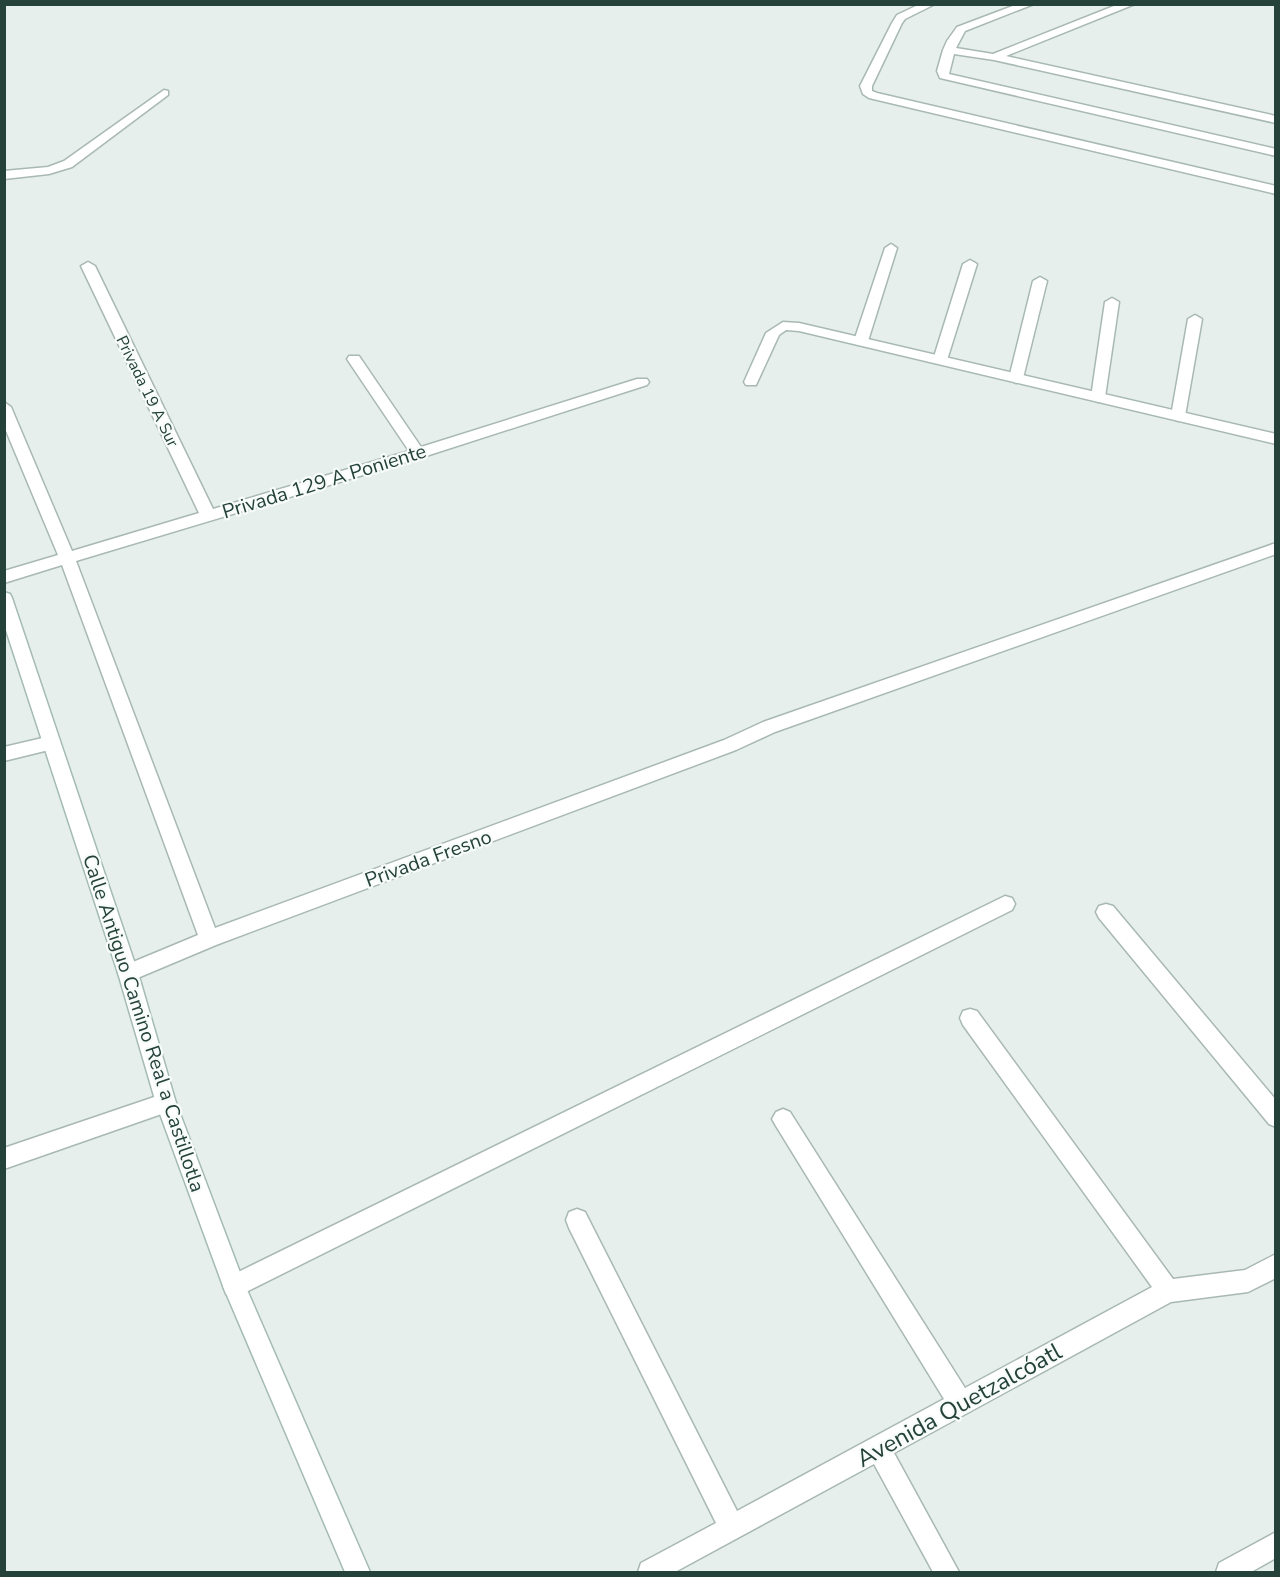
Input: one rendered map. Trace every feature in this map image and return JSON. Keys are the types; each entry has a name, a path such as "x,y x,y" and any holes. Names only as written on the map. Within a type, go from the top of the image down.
{"street":[{"path":"930,4 901,17 866,86 867,92 873,96 1275,190"},
{"path":"1029,4 961,29 955,35 943,71 944,76 1275,153"},
{"path":"994,57 1130,4"},
{"path":"950,50 994,57 1275,120"},
{"path":"4,175 49,170 68,164 164,93"},
{"path":"861,341 891,248"},
{"path":"940,360 969,264"},
{"name":"Privada 19 A Sur","path":"88,266 208,515"},
{"path":"1016,378 1040,281"},
{"path":"1098,397 1112,302"},
{"path":"1178,416 1195,319"},
{"path":"751,382 773,333 783,326 799,327 1275,439"},
{"path":"354,359 418,453"},
{"name":"Privada 129 A Poniente","path":"4,577 418,453 642,382"},
{"path":"4,407 68,558 209,939"},
{"name":"Privada Fresno","path":"128,973 209,939 730,745 769,727 1275,548"},
{"name":"Calle Antiguo Camino Real a Castillotla","path":"4,598 128,973 165,1103 234,1286 358,1572"},
{"path":"4,754 51,743"},
{"path":"234,1286 1005,904"},
{"path":"1106,912 1275,1117"},
{"path":"970,1018 1168,1291"},
{"path":"4,1158 165,1103"},
{"path":"783,1119 960,1403"},
{"path":"577,1220 732,1527"},
{"name":"Avenida Quetzalcóatl","path":"650,1572 1168,1291 1248,1281 1275,1264"},
{"path":"879,1449 947,1572"},
{"path":"1228,1572 1275,1544"}]}
